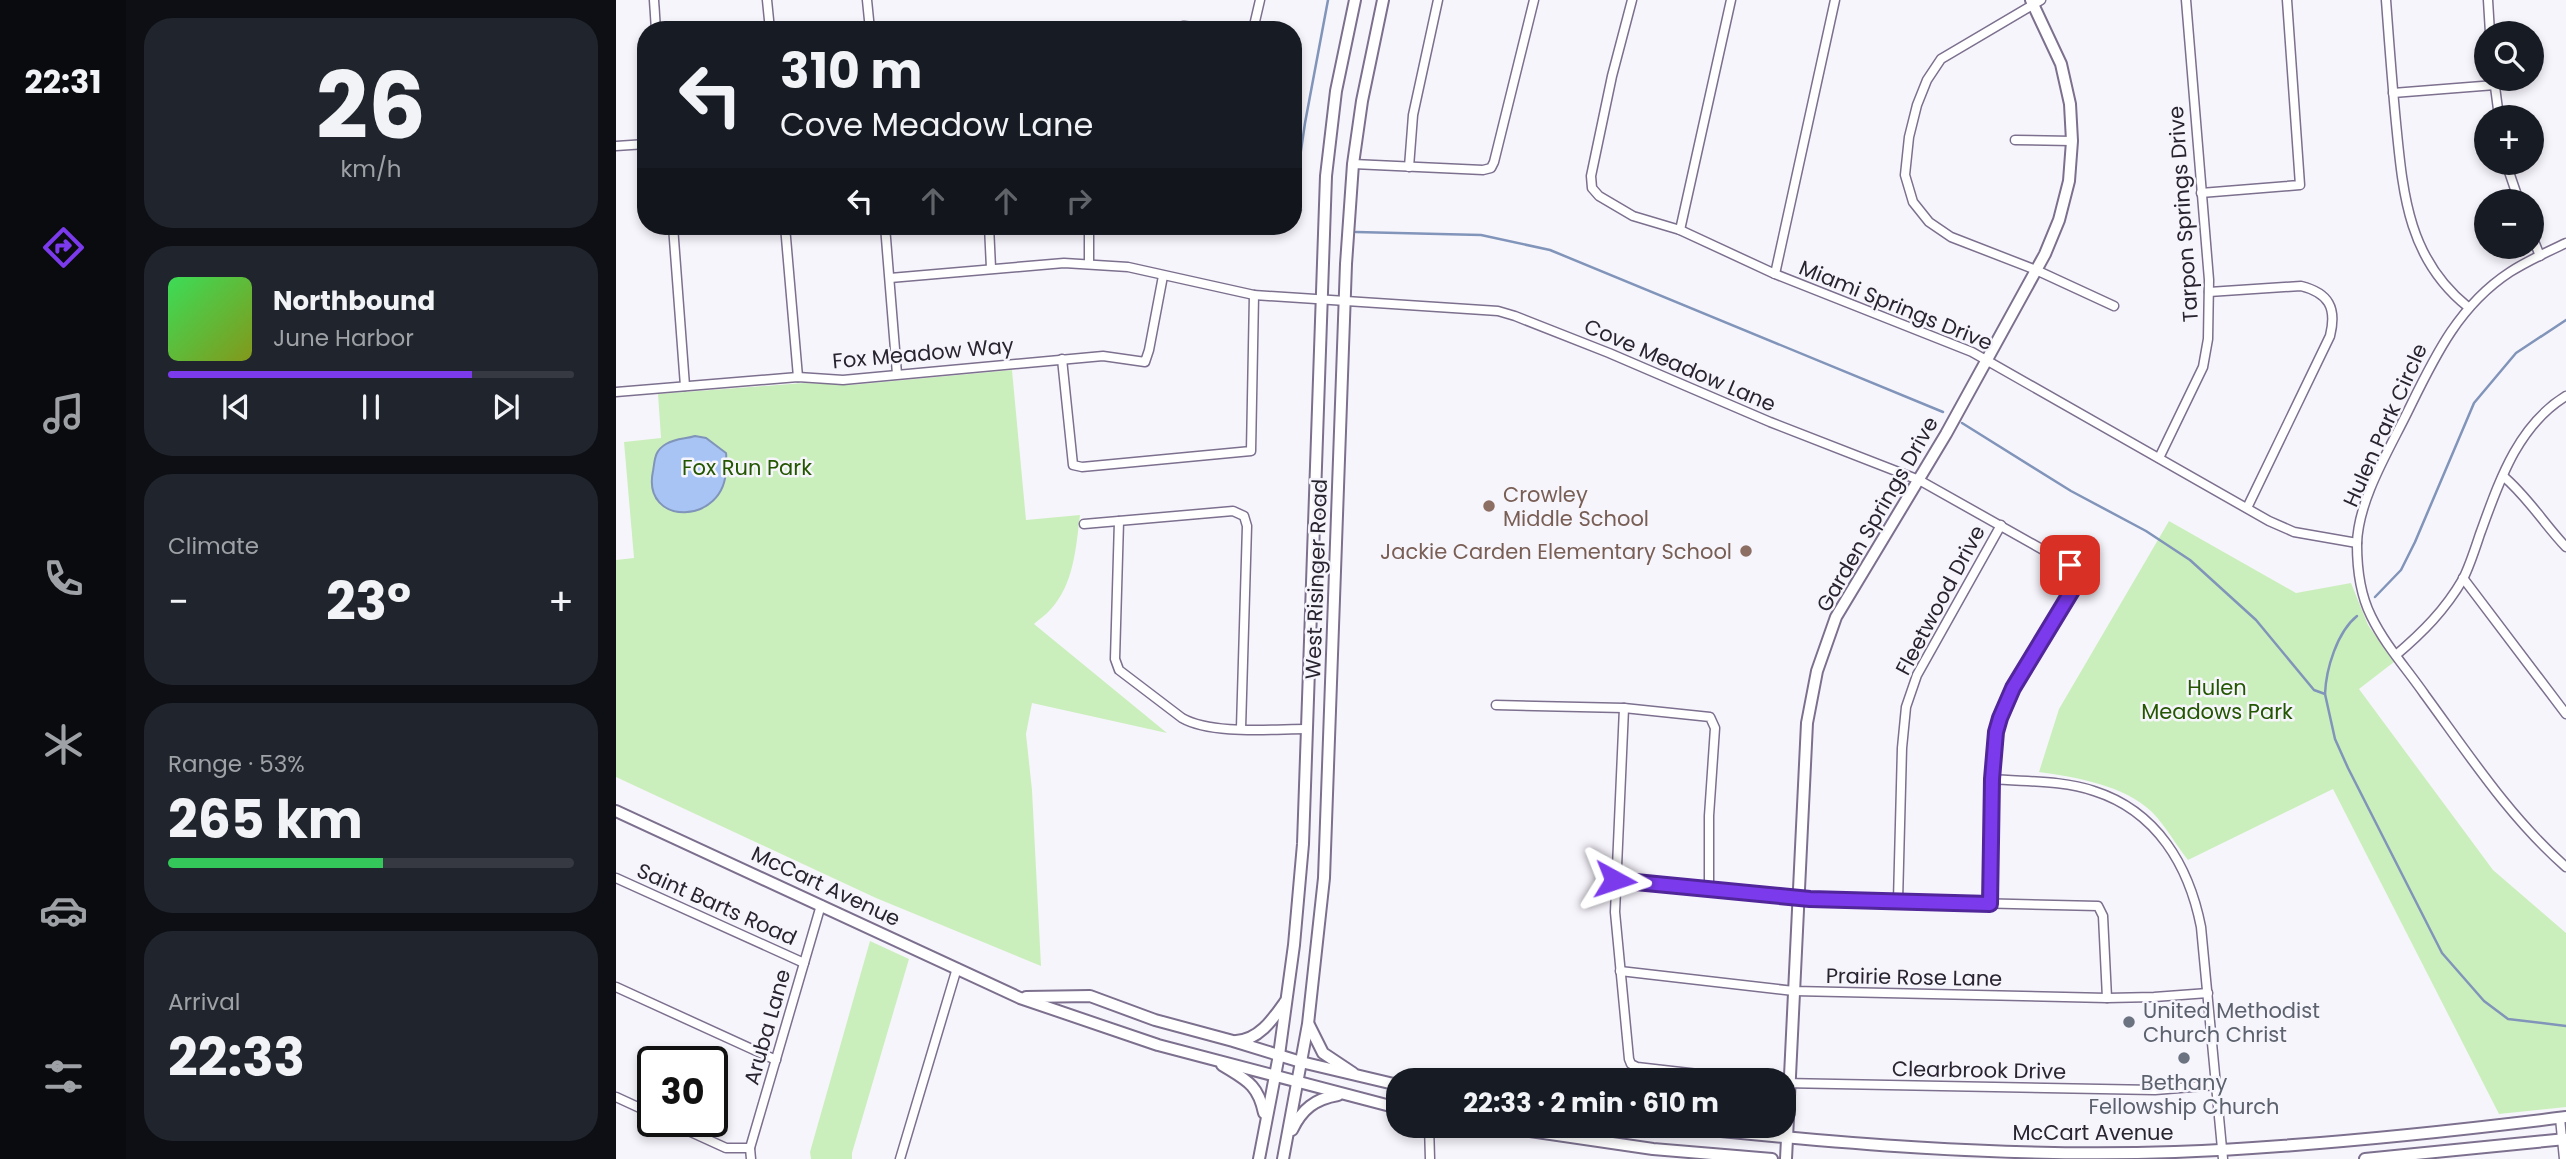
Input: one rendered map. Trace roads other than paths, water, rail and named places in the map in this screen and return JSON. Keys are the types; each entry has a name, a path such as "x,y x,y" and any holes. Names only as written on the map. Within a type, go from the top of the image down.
{"main road":[{"name":"West Risinger Road","path":"1259,1159 1279,1055 1294,945 1303,844 1326,176 1336,91 1355,0"},
{"name":"West Risinger Road","path":"1283,1159 1308,1024 1324,878 1345,302 1353,164 1362,101 1383,0"},
{"name":"Garden Springs Drive","path":"1787,1068 1794,991 1807,723 1817,671 1836,617 1919,480 2036,270 2059,220 2069,181 2072,141 2070,104 2061,64 2035,1"},
{"path":"1307,729 1329,730"},
{"name":"McCart Avenue","path":"616,811 1020,998 1158,1045 1386,1105"},
{"name":"McCart Avenue","path":"1020,998 1090,996 1155,1020 1301,1062 1386,1083"},
{"path":"1233,1041 1242,1041 1258,1033 1270,1023 1286,1000"},
{"path":"1308,1024 1324,1053 1358,1077"},
{"path":"1214,1059 1256,1088 1266,1120"},
{"path":"1286,1142 1305,1110 1324,1097 1344,1094"},
{"name":"McCart Avenue","path":"1787,1138 2044,1156 2223,1154 2563,1117"},
{"path":"1578,1138 1653,1149 1772,1159"},
{"name":"Garden Springs Drive","path":"1786,1159 1787,1138"},
{"path":"2365,1159 2564,1139"}],"street":[{"path":"654,0 655,21"},
{"path":"767,0 769,21"},
{"path":"867,0 869,21"},
{"path":"1256,21 1260,0"},
{"path":"1409,167 1413,115 1438,0"},
{"path":"1353,164 1483,170 1491,167 1534,0"},
{"name":"Miami Springs Drive","path":"1632,0 1612,76 1591,176 1592,188 1608,203 1633,216 1680,230 1775,274 1987,359 2247,508 2294,531 2357,542"},
{"path":"1680,230 1731,0"},
{"path":"1775,274 1835,0"},
{"name":"Tarpon Springs Drive","path":"2159,458 2203,367 2208,339 2209,292 2186,0"},
{"path":"2201,193 2301,185 2287,0"},
{"path":"2386,0 2400,173 2410,221 2420,247 2443,282 2455,298 2468,307"},
{"path":"2488,0 2489,21"},
{"path":"2035,1 1941,59 1927,80 1917,105 1909,137 1905,175 1913,202 1929,222 1951,237 2036,270 2114,306"},
{"path":"2393,93 2474,84"},
{"path":"2015,140 2072,141"},
{"path":"616,146 637,145"},
{"path":"674,235 685,386"},
{"path":"786,235 797,377"},
{"path":"887,235 897,374"},
{"path":"989,235 991,268"},
{"path":"1089,235 1089,263"},
{"name":"Hulen Park Circle","path":"2544,254 2566,243"},
{"name":"Hulen Park Circle","path":"2534,259 2509,272 2468,307 2439,348 2380,468 2366,504 2357,542 2360,581 2372,618 2396,655 2508,807 2566,867"},
{"name":"Cove Meadow Lane","path":"890,278 991,268 1089,263 1128,267 1254,295 1498,311 1609,352 1769,422 1919,480 2001,525 2070,565 2077,575 2076,584 2013,688 1996,732 1992,779 1990,904"},
{"name":"Fox Meadow Way","path":"616,392 797,377 844,380 1108,356 1145,362 1163,276"},
{"path":"2209,292 2301,286 2316,290 2324,297 2334,320 2324,348 2247,508"},
{"path":"1062,359 1073,465 1082,467 1251,451 1254,295"},
{"path":"2396,655 2439,615 2463,578 2503,476 2529,428 2566,396"},
{"path":"2503,476 2529,499 2551,531 2566,547"},
{"path":"1084,524 1233,512 1244,516 1247,526 1241,728"},
{"path":"1119,521 1115,659 1117,667 1187,721 1215,727 1307,729"},
{"name":"Fleetwood Drive","path":"1898,901 1902,748 1909,697 1917,675 2001,525"},
{"path":"2463,578 2566,714"},
{"path":"1496,705 1624,708 1710,717 1715,728 1709,816 1709,888"},
{"path":"1624,708 1615,912 1631,1064 1646,1068"},
{"path":"1992,779 2054,784 2094,791 2125,804 2150,823 2169,845 2184,869 2196,903 2201,928 2223,1154"},
{"name":"Saint Barts Road","path":"616,878 804,962"},
{"path":"1615,880 1799,898 2100,908 2103,916 2107,998"},
{"name":"Aruba Lane","path":"751,1159 750,1148 821,905"},
{"path":"900,1159 957,968"},
{"name":"Prairie Rose Lane","path":"1620,971 1794,991 2107,998 2208,993"},
{"path":"616,987 776,1060"},
{"name":"Clearbrook Drive","path":"1796,1083 2155,1090 2217,1085"},
{"path":"616,1097 637,1107"},
{"path":"2563,1117 2564,1159"},
{"path":"702,1137 726,1148 750,1148"},
{"path":"1429,1138 1430,1159"}],"water":[{"path":"695,436 706,438 726,453 722,487 713,501 700,509 685,512 671,510 659,502 653,489 656,456 662,447 670,442"}],"waterway":[{"path":"1302,143 1328,0"},
{"path":"1356,232 1481,235 1550,250 1943,412"},
{"path":"2375,597 2401,570 2474,403 2516,353 2566,320"},
{"path":"1962,423 2071,491 2146,531 2190,560 2256,620 2314,690 2325,694 2335,739 2348,768 2442,953 2484,1001 2508,1019 2566,1026"},
{"path":"2325,694 2338,641 2357,616"}],"place":[{"name":"Crowley Middle School","path":"1489,506"},
{"name":"Jackie Carden Elementary School","path":"1746,551"},
{"name":"United Methodist Church Christ","path":"2129,1022"},
{"name":"Bethany Fellowship Church","path":"2184,1058"}],"park label":[{"name":"Fox Run Park","path":"747,467"},
{"name":"Hulen Meadows Park","path":"2217,699"}]}
